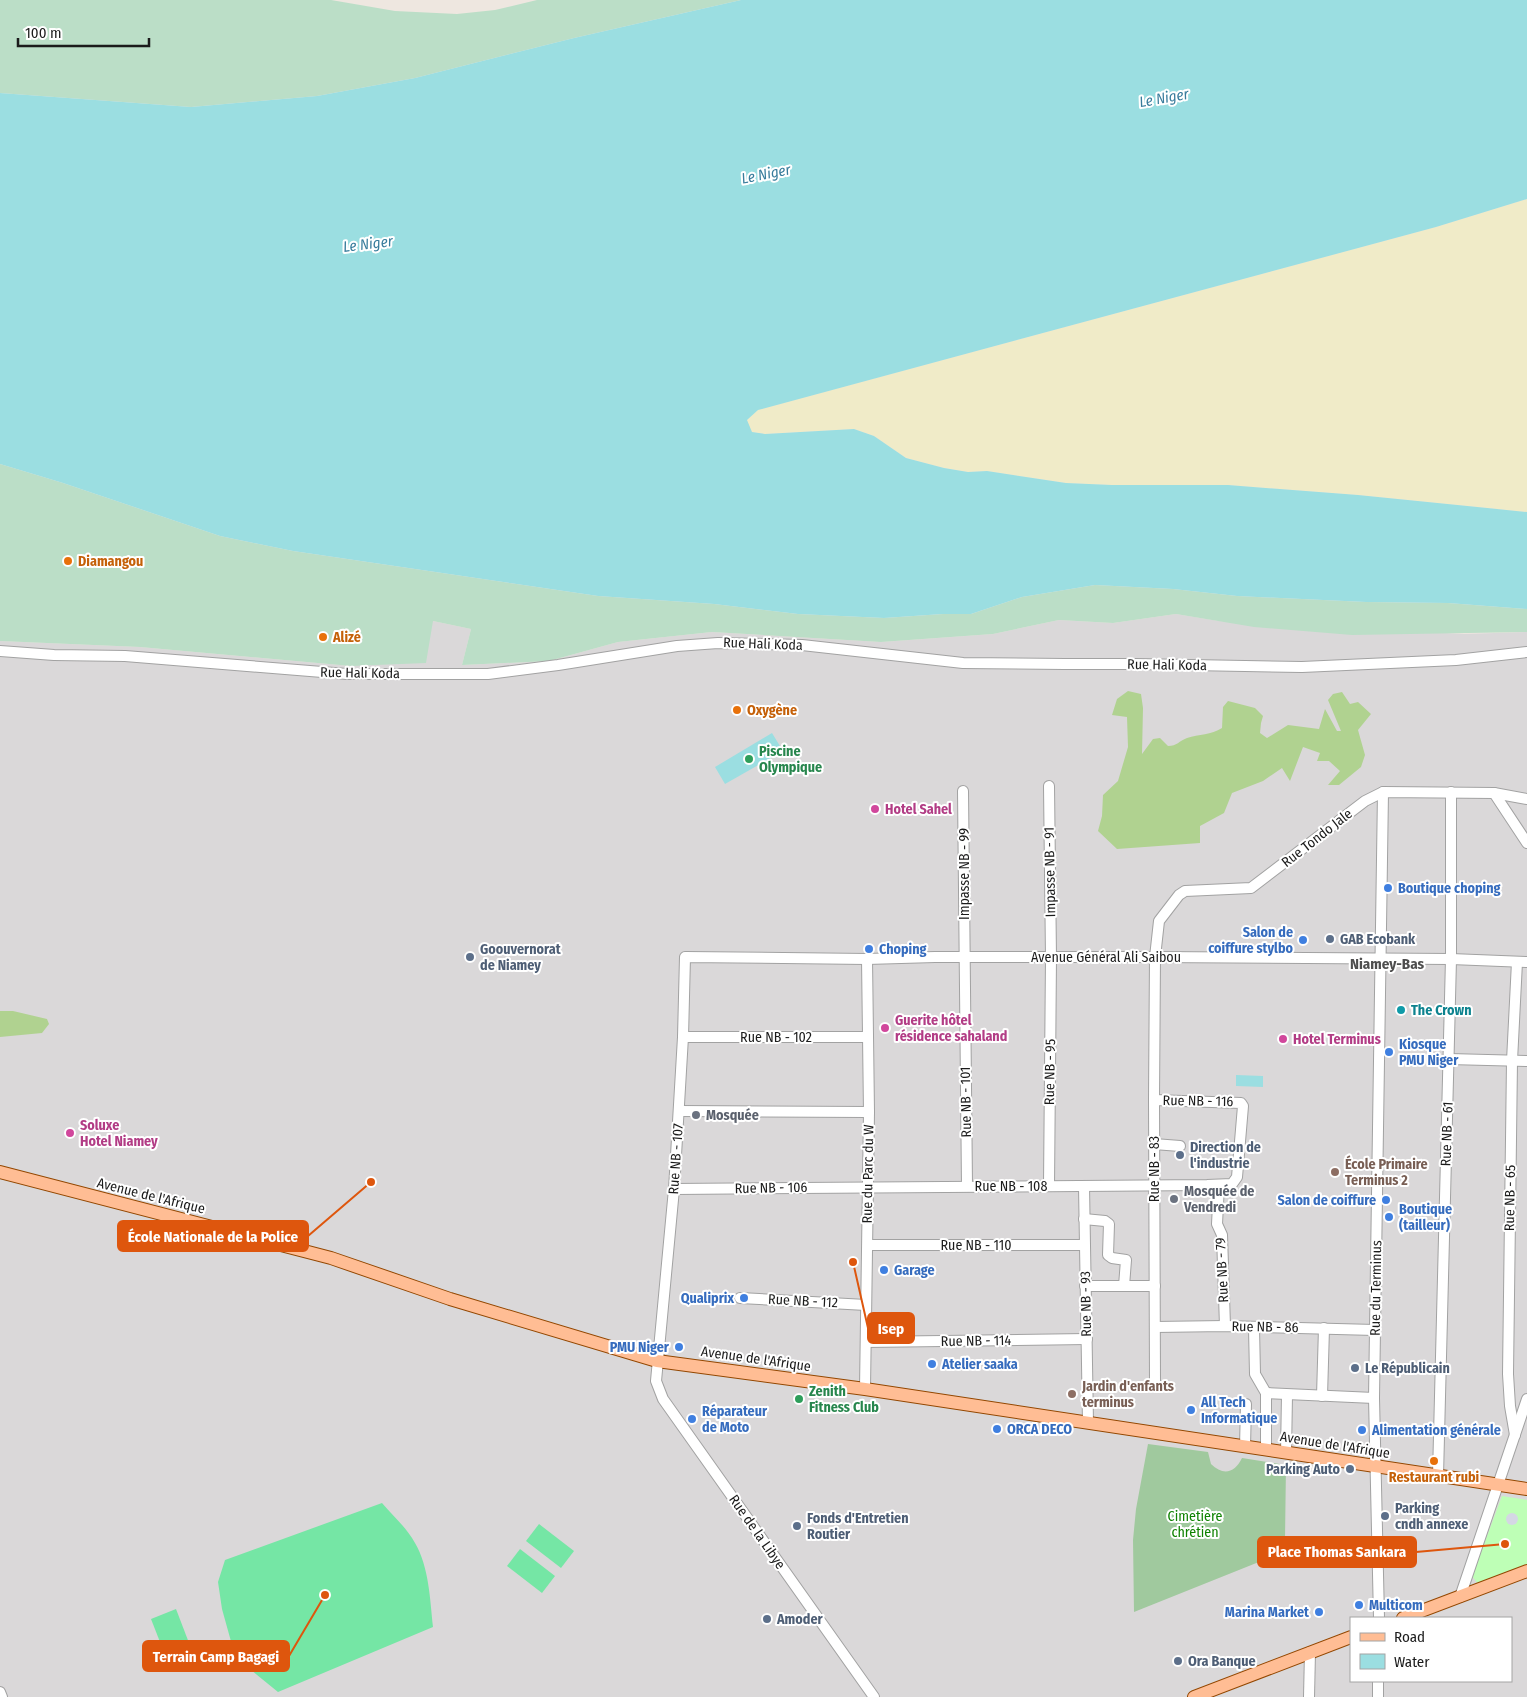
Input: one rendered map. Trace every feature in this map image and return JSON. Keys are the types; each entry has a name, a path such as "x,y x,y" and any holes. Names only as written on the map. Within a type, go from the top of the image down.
{"main road":[{"name":"Avenue de l'Afrique","path":"0,1172 331,1258 450,1299 657,1361 865,1389 1527,1489"},
{"path":"1406,1617 1527,1571"},
{"path":"1194,1697 1350,1637"}],"street":[{"name":"Rue Hali Koda","path":"0,651 54,655 125,656 347,674 488,674 668,647 718,642 802,645 963,662 1302,668 1456,660 1527,652"},
{"name":"Impasse NB - 91","path":"1049,786 1051,958"},
{"name":"Impasse NB - 99","path":"963,791 965,958"},
{"name":"Rue Tondo Jale","path":"1155,957 1158,921 1179,895 1192,889 1250,888 1365,801 1383,792 1494,793 1527,799"},
{"name":"Rue du Terminus","path":"1379,1617 1374,1398 1383,792"},
{"name":"Rue NB - 61","path":"1438,1476 1451,959 1451,792"},
{"path":"1494,793 1527,843"},
{"name":"Rue NB - 83","path":"1155,957 1155,1382"},
{"name":"Avenue Général Ali Saibou","path":"685,958 1381,958 1522,962"},
{"name":"Rue NB - 107","path":"657,1361 674,1189 683,1037 685,958"},
{"name":"Rue NB - 101","path":"965,958 967,1186"},
{"name":"Rue NB - 95","path":"1049,1186 1051,958"},
{"name":"Rue du Parc du W","path":"865,1389 869,1187 867,959"},
{"name":"Rue NB - 65","path":"1515,1434 1510,1406 1508,1374 1512,1061 1522,962"},
{"name":"Rue NB - 102","path":"683,1037 868,1037"},
{"path":"1449,1059 1527,1061"},
{"name":"Rue NB - 116","path":"1154,1100 1220,1101 1239,1102 1242,1104 1236,1180"},
{"path":"679,1111 869,1112"},
{"path":"1154,1144 1180,1146"},
{"name":"Rue NB - 108","path":"869,1187 1232,1184 1236,1180"},
{"name":"Rue NB - 79","path":"1219,1184 1217,1224 1222,1235 1225,1326"},
{"name":"Rue NB - 93","path":"1084,1186 1088,1423"},
{"name":"Rue NB - 106","path":"674,1189 869,1187"},
{"path":"1084,1219 1108,1222 1108,1254 1112,1258 1126,1260 1124,1286"},
{"name":"Rue NB - 110","path":"868,1245 1084,1245"},
{"path":"1085,1286 1154,1286"},
{"name":"Rue NB - 112","path":"740,1298 866,1305"},
{"name":"Rue NB - 86","path":"1155,1327 1225,1326 1375,1330"},
{"path":"1254,1328 1256,1374 1266,1393 1266,1450"},
{"path":"1322,1396 1324,1328"},
{"name":"Rue NB - 114","path":"866,1342 1087,1340"},
{"name":"Rue de la Libye","path":"657,1361 656,1381 663,1399 874,1697"},
{"path":"1266,1393 1374,1398"},
{"path":"1286,1453 1287,1395"},
{"path":"1460,1597 1527,1399"},
{"path":"1245,1447 1246,1404"},
{"path":"1309,1697 1310,1652"},
{"path":"1378,1682 1378,1697"},
{"path":"0,1692 2,1697"}],"shaded area":[{"path":"1527,199 1527,512 1358,495 1228,485 1066,483 987,471 968,472 944,468 906,458 874,436 854,429 765,434 752,432 748,425 747,420 757,410 1436,227"},
{"path":"1176,614 1219,621 1464,634 1527,632 1527,1697 0,1697 0,641 140,647 351,666 433,621 471,629 462,665 549,661 618,642 712,632 881,642 993,634 1059,620 1113,623"},
{"path":"1512,1513 1518,1519 1512,1525 1506,1519"}],"green space":[{"path":"0,0 331,0 395,11 457,14 495,10 537,0 741,0 574,38 415,78 317,96 191,107 0,93"},
{"path":"0,464 63,483 220,536 293,551 598,596 714,604 798,614 884,618 971,614 1022,597 1095,585 1173,589 1237,596 1366,602 1448,603 1527,609 1527,632 1352,635 1254,627 1176,614 1113,623 1059,620 993,634 881,642 712,632 618,642 549,661 462,665 471,629 433,621 426,663 351,666 140,647 0,641"},
{"path":"1128,691 1141,694 1143,708 1142,754 1153,739 1160,738 1168,746 1171,746 1187,738 1214,732 1222,728 1223,707 1228,701 1255,708 1263,716 1260,733 1267,738 1288,725 1319,729 1325,709 1337,731 1341,731 1328,700 1333,694 1342,692 1350,704 1358,702 1371,714 1358,730 1365,755 1361,767 1339,785 1328,785 1340,771 1329,761 1317,761 1320,753 1303,747 1290,781 1282,768 1263,781 1232,793 1224,813 1200,826 1200,843 1117,849 1098,831 1102,816 1103,795 1118,781 1128,747 1127,717 1112,715 1117,699"},
{"path":"0,1011 13,1011 47,1019 49,1024 42,1033 0,1037"},
{"name":"Cimetière chrétien","path":"1148,1444 1208,1452 1211,1464 1215,1468 1224,1471 1232,1470 1242,1458 1286,1465 1284,1552 1134,1612 1133,1540 1136,1509"},
{"path":"1502,1496 1527,1500 1527,1564 1478,1584 1472,1576"},
{"path":"382,1503 408,1532 420,1552 428,1584 433,1627 278,1692 251,1670 232,1645 222,1609 218,1582 225,1560"},
{"path":"539,1524 574,1551 561,1568 526,1541"},
{"path":"520,1549 555,1576 542,1593 507,1566"},
{"path":"176,1609 194,1656 169,1665 151,1619"}],"water":[{"name":"Le Niger","path":"741,0 1527,0 1527,199 1436,227 758,410 747,420 752,432 765,434 854,429 874,436 906,458 968,472 987,471 1066,483 1228,485 1358,495 1527,512 1527,609 1448,603 1366,602 1237,596 1173,589 1095,585 1022,597 971,614 884,618 798,614 714,604 598,596 293,551 220,536 63,483 0,464 0,93 191,107 317,96 415,78 574,38"},
{"name":"Piscine Olympique","path":"772,733 783,751 725,784 715,767"},
{"path":"1236,1075 1263,1076 1263,1087 1236,1086"}],"place":[{"name":"Diamangou","path":"68,561"},
{"name":"Alizé","path":"323,637"},
{"name":"Oxygène","path":"737,710"},
{"name":"Piscine Olympique","path":"749,759"},
{"name":"Hotel Sahel","path":"875,809"},
{"name":"Boutique choping","path":"1388,888"},
{"name":"GAB Ecobank","path":"1330,939"},
{"name":"Salon de coiffure stylbo","path":"1303,940"},
{"name":"Choping","path":"869,949"},
{"name":"Goouvernorat de Niamey","path":"470,957"},
{"name":"The Crown","path":"1401,1010"},
{"name":"Guerite hôtel résidence sahaland","path":"885,1028"},
{"name":"Hotel Terminus","path":"1283,1039"},
{"name":"Kiosque PMU Niger","path":"1389,1052"},
{"name":"Mosquée","path":"696,1115"},
{"name":"Soluxe Hotel Niamey","path":"70,1133"},
{"name":"Direction de l'industrie","path":"1180,1155"},
{"name":"École Primaire Terminus 2","path":"1335,1172"},
{"name":"École Nationale de la Police","path":"371,1182"},
{"name":"Mosquée de Vendredi","path":"1174,1199"},
{"name":"Salon de coiffure","path":"1386,1200"},
{"name":"Boutique (tailleur)","path":"1389,1217"},
{"name":"Isep","path":"853,1262"},
{"name":"Garage","path":"884,1270"},
{"name":"Qualiprix","path":"744,1298"},
{"name":"PMU Niger","path":"679,1347"},
{"name":"Atelier saaka","path":"932,1364"},
{"name":"Le Républicain","path":"1355,1368"},
{"name":"Jardin d'enfants terminus","path":"1072,1394"},
{"name":"Zenith Fitness Club","path":"799,1399"},
{"name":"All Tech Informatique","path":"1191,1410"},
{"name":"Réparateur de Moto","path":"692,1419"},
{"name":"ORCA DECO","path":"997,1429"},
{"name":"Alimentation générale","path":"1362,1430"},
{"name":"Restaurant rubi","path":"1434,1461"},
{"name":"Parking Auto","path":"1350,1469"},
{"name":"Parking cndh annexe","path":"1385,1516"},
{"name":"Fonds d'Entretien Routier","path":"797,1526"},
{"name":"Place Thomas Sankara","path":"1505,1544"},
{"name":"Terrain Camp Bagagi","path":"325,1595"},
{"name":"Multicom","path":"1359,1605"},
{"name":"Marina Market","path":"1319,1612"},
{"name":"Amoder","path":"767,1619"},
{"name":"Ora Banque","path":"1178,1661"}],"district":[{"name":"Niamey-Bas","path":"1387,964"}]}
